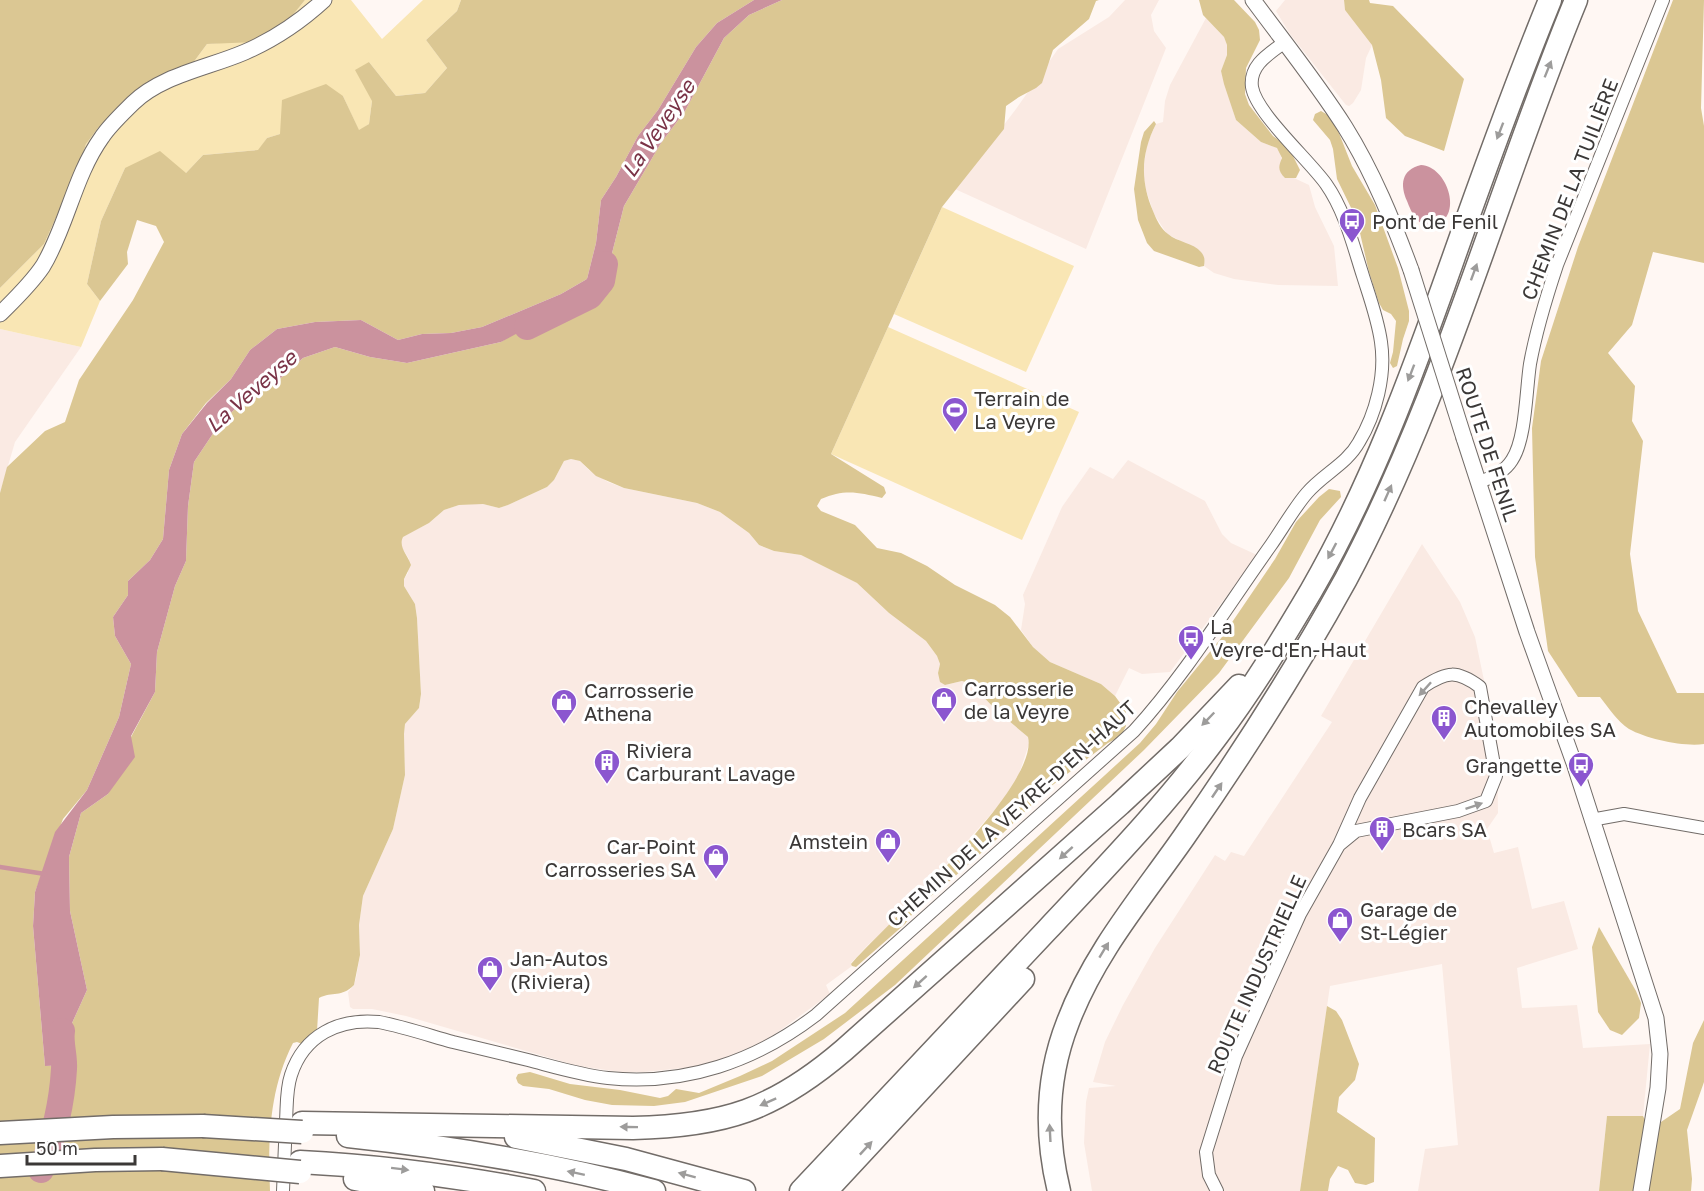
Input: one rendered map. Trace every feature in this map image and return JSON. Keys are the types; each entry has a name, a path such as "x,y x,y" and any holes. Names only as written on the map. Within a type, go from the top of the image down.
{"highway":[{"path":"811,1190 1162,805 1235,711 1288,628 1334,548 1382,447 1550,0"},
{"path":"1059,1191 1049,1137 1050,1098 1056,1062 1074,1006 1113,936 1217,790 1301,656 1361,550 1399,469 1435,381 1542,85 1576,0"},
{"path":"302,1127 674,1126 724,1118 751,1110 778,1097 802,1083 836,1057 1120,804 1205,722 1288,628"},
{"path":"811,1190 1154,836 1301,656"},
{"path":"0,1134 113,1127 437,1129 501,1134 626,1159 744,1191"},
{"path":"302,1127 569,1171 654,1191"},
{"path":"0,1166 95,1160 162,1159 423,1172 534,1191"},
{"path":"300,1167 423,1191"}],"street":[{"path":"0,314 42,268 55,243 87,164 102,136 135,102 157,85 243,53 280,35 306,17 324,0"},
{"name":"ROUTE DE FENIL","path":"1254,0 1346,129 1380,195 1411,270 1527,632 1574,763 1656,1017 1660,1054 1658,1088 1641,1191"},
{"name":"CHEMIN DE LA TUILIÈRE","path":"1478,483 1503,471 1514,458 1520,441 1531,362 1546,298 1557,265 1663,0"},
{"name":"CHEMIN DE LA VEYRE-D'EN-HAUT","path":"283,1191 287,1097 291,1076 306,1048 327,1030 356,1021 379,1022 560,1069 607,1078 641,1080 672,1077 707,1071 741,1060 787,1036 816,1015 1134,731 1164,697 1308,492 1344,461 1358,444 1378,392 1382,361 1379,334 1356,254 1340,210 1325,183 1267,114 1254,93 1252,85 1255,68 1285,42"},
{"name":"ROUTE INDUSTRIELLE","path":"1217,1191 1209,1175 1206,1152 1236,1056 1300,914 1339,845 1360,798 1423,687 1440,675 1465,676 1480,687 1496,776 1486,801 1458,811 1356,831 1339,845"},
{"path":"1591,820 1624,814 1704,828"}],"shaded area":[{"path":"0,0 305,0 283,27 257,42 207,44 187,71 138,90 98,128 86,144 70,195 59,211 44,244 0,288"},
{"path":"305,0 351,0 382,39 423,0 461,0 457,11 426,40 447,68 425,93 396,96 369,62 372,101 369,124 359,131 343,96 280,134 267,138 259,150 203,155 186,173 125,168 101,221 87,284 100,301 81,347 0,329 0,288 44,244 59,211 71,195 86,144 98,128 138,90 187,71 207,44 231,42 282,28"},
{"path":"461,0 754,0 717,23 696,47 658,110 638,136 601,200 596,243 587,279 561,294 482,327 451,333 422,334 398,340 361,320 315,322 277,329 250,350 231,379 206,403 182,434 169,470 163,539 150,560 128,581 128,595 113,617 115,636 131,664 119,717 87,790 63,819 35,892 33,926 45,1066 71,1065 68,1032 87,990 70,911 69,857 81,813 108,794 131,737 155,692 157,652 175,586 186,561 188,506 194,462 220,423 251,394 282,377 303,358 335,347 370,357 407,363 501,342 608,269 624,206 661,143 685,111 724,38 749,15 782,0 1099,0 1096,1 1089,19 1053,50 1042,83 1006,106 1004,129 942,207 831,454 884,487 886,493 882,498 858,493 837,494 821,499 817,506 821,511 855,525 877,548 901,553 927,566 955,585 995,605 1010,617 1033,647 1050,662 1101,684 1115,696 1126,711 1126,726 1121,736 1108,743 1050,787 998,838 919,905 905,924 856,967 852,966 851,964 926,888 986,820 1010,788 1025,759 1028,737 996,710 971,684 962,681 945,685 940,682 938,673 940,664 926,641 889,613 857,583 801,555 774,551 759,545 749,533 720,512 697,503 624,488 596,476 580,461 571,459 564,461 554,480 547,487 508,505 499,508 483,504 459,505 444,510 429,523 403,537 403,548 411,565 404,579 404,586 415,604 417,618 421,694 419,708 405,724 405,775 393,829 363,896 359,925 360,955 354,985 345,992 319,998 317,1031 310,1047 297,1042 293,1043 279,1079 270,1134 270,1191 0,1191 0,493 7,467 45,431 65,422 79,380 133,300 164,242 156,226 137,220 127,252 128,264 100,301 87,284 101,221 125,168 160,151 186,173 203,155 258,150 267,138 280,134 282,100 326,84 343,96 359,130 369,124 372,101 355,70 369,62 396,96 425,93 447,68 426,40 457,11"},
{"path":"1125,0 1159,0 1151,15 1154,31 1166,48 1086,249 955,189 1058,49 1109,17"},
{"path":"1199,0 1234,0 1255,22 1260,40 1246,68 1245,94 1249,105 1273,136 1291,152 1300,170 1296,178 1285,178 1281,173 1279,166 1282,158 1277,148 1261,142 1236,120 1221,71 1227,55 1227,45 1224,37 1203,15"},
{"path":"1285,0 1344,0 1345,10 1369,38 1372,45 1366,58 1361,90 1349,106 1290,34 1276,11"},
{"path":"1344,0 1369,0 1370,3 1393,6 1464,79 1444,151 1405,136 1386,118 1381,80 1372,45 1345,10"},
{"path":"1673,0 1704,0 1701,108 1704,126 1704,263 1653,252 1632,325 1608,353 1635,386 1632,421 1643,441 1630,554 1638,611 1677,693 1704,693 1704,744 1696,745 1666,741 1637,733 1621,722 1600,697 1578,697 1548,651 1535,557 1532,428 1541,361 1578,247"},
{"path":"1206,18 1224,37 1227,45 1227,55 1221,71 1236,120 1261,142 1277,148 1280,152 1285,177 1294,178 1309,185 1315,207 1334,246 1338,286 1278,285 1234,279 1214,273 1204,266 1205,260 1198,250 1167,234 1154,214 1143,174 1147,143 1156,124 1163,122 1165,101 1170,85"},
{"path":"1321,111 1333,118 1352,166 1375,205 1398,268 1409,311 1409,321 1397,366 1393,368 1390,363 1396,321 1391,314 1383,310 1379,303 1357,220 1337,179 1330,140 1313,120 1315,114"},
{"path":"1154,121 1156,124 1147,146 1144,167 1149,200 1163,229 1172,237 1198,249 1204,257 1204,266 1199,267 1154,251 1147,243 1138,220 1134,189 1141,142 1144,132"},
{"path":"942,207 1074,266 1026,372 894,314"},
{"name":"Terrain de La Veyre","path":"888,327 1079,412 1022,540 831,454"},
{"path":"0,329 81,347 15,442 0,493"},
{"path":"571,459 580,461 589,470 608,482 624,488 697,503 720,512 749,533 759,545 774,551 801,555 857,583 889,613 926,641 937,656 940,664 938,673 945,685 962,681 971,684 996,710 1028,737 1029,744 1018,777 1000,804 908,908 868,945 851,963 852,966 826,985 830,994 767,1040 720,1060 694,1067 620,1072 578,1066 406,1016 350,1007 348,992 354,985 360,955 359,925 363,896 393,829 405,775 405,724 419,708 421,695 417,618 415,604 404,586 409,559 401,546 402,537 429,523 444,510 459,505 483,504 499,508 547,487 554,480 564,461"},
{"path":"1128,460 1205,501 1222,534 1231,543 1257,555 1170,672 1142,674 1129,668 1115,696 1101,684 1050,662 1033,647 1021,630 1025,604 1023,595 1062,507 1090,467 1113,479"},
{"path":"1329,489 1340,491 1341,497 1320,520 1289,578 1219,673 1144,750 895,985 824,1039 762,1076 685,1102 654,1106 612,1105 518,1083 516,1078 518,1074 530,1072 570,1084 660,1098 668,1096 676,1089 699,1093 772,1061 845,1013 1140,743 1177,692 1222,637 1275,559 1296,522"},
{"path":"1422,544 1460,602 1475,637 1497,743 1498,813 1487,829 1494,853 1518,847 1532,909 1564,901 1578,949 1517,968 1522,1008 1577,1005 1583,1048 1650,1044 1643,1116 1607,1116 1599,1191 1418,1191 1425,1149 1458,1145 1442,964 1330,986 1300,1191 1092,1191 1084,1143 1086,1102 1089,1088 1116,1086 1093,1082 1105,1042 1123,1005 1155,948 1215,855 1225,861 1231,852 1244,856 1332,722 1321,716"},
{"path":"1599,927 1641,1003 1639,1018 1622,1035 1610,1030 1598,1012 1592,947"},
{"path":"1327,1006 1336,1011 1342,1020 1359,1064 1355,1080 1339,1097 1337,1112 1375,1138 1374,1182 1366,1185 1355,1183 1348,1170 1338,1166 1330,1179 1328,1191 1300,1191"},
{"path":"1704,1020 1704,1082 1687,1130 1691,1191 1599,1191 1607,1116 1643,1116 1651,1132 1648,1155 1661,1122 1680,1109 1693,1043"}],"water":[{"path":"754,0 782,0 749,15 724,38 685,111 661,143 624,206 608,269 598,290 501,342 407,363 370,357 335,347 303,358 282,377 251,394 220,423 194,462 188,506 186,561 175,586 157,652 155,692 131,736 135,757 108,794 81,813 69,857 70,911 87,990 68,1032 71,1065 45,1066 33,926 35,892 55,832 87,790 119,717 131,664 115,636 113,617 128,595 128,581 150,560 163,539 169,470 182,434 207,403 231,379 250,350 277,329 315,322 361,320 398,340 422,334 451,333 482,327 561,294 587,279 596,243 601,200 638,136 658,110 696,47 717,23"},
{"path":"1421,165 1430,167 1438,173 1448,192 1449,211 1445,219 1437,224 1425,225 1417,220 1403,189 1404,179 1409,170"}],"waterway":[{"name":"La Veveyse","path":"527,327 590,296 602,281 605,264"},
{"path":"0,867 45,874"},
{"name":"La Veveyse","path":"41,1170 50,1145 61,1095 64,1064 62,1031"}],"place":[{"name":"Pont de Fenil","path":"1352,244"},
{"name":"Terrain de La Veyre","path":"955,433"},
{"name":"La Veyre-d'En-Haut","path":"1191,661"},
{"name":"Carrosserie de la Veyre","path":"944,723"},
{"name":"Carrosserie Athena","path":"564,725"},
{"name":"Chevalley Automobiles SA","path":"1444,741"},
{"name":"Riviera Carburant Lavage","path":"607,785"},
{"name":"Grangette","path":"1581,788"},
{"name":"Bcars SA","path":"1382,852"},
{"name":"Amstein","path":"888,864"},
{"name":"Car-Point Carrosseries SA","path":"716,880"},
{"name":"Garage de St-Légier","path":"1340,943"},
{"name":"Jan-Autos (Riviera)","path":"490,992"}]}
